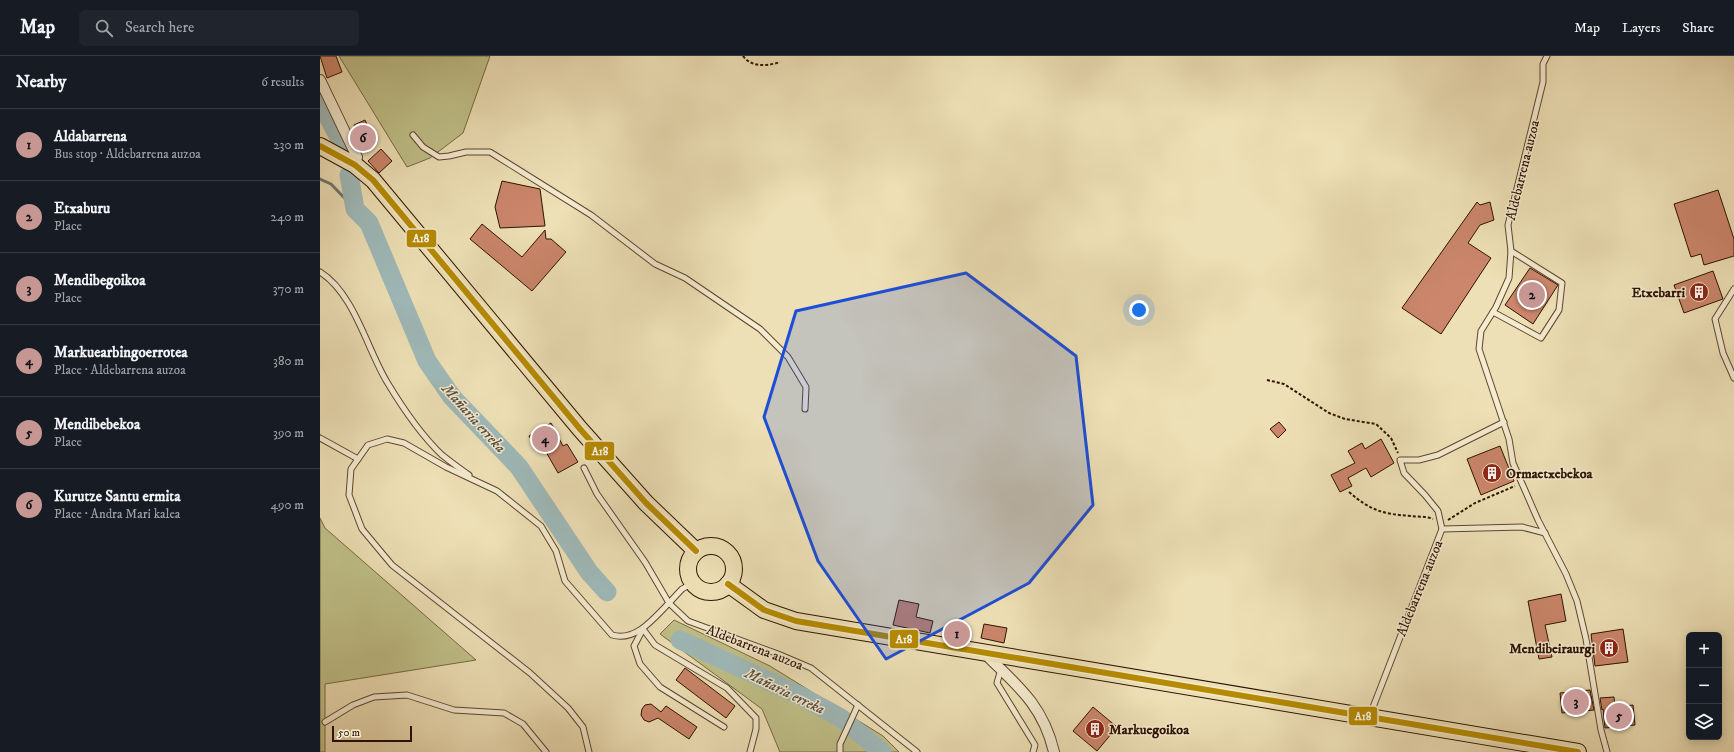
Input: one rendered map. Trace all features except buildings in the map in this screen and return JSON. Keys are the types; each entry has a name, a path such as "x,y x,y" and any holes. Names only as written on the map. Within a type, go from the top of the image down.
{"main road":[{"path":"320,146 355,165 373,180 580,430 646,503 696,551"},
{"path":"715,546 727,552 731,558 734,572 728,584 714,592 699,588 693,583 689,577 688,563 696,551 702,547 715,546"},
{"path":"728,584 764,610 796,621 1578,752"}],"street":[{"path":"320,80 357,157 355,165"},
{"path":"983,652 1034,704 1045,723 1054,752"}],"lane":[{"name":"Aldebarrena auzoa","path":"1547,56 1543,64 1543,82 1508,225 1511,251 1510,278 1493,312 1481,331 1479,349 1504,422 1509,439 1513,463 1545,533 1566,574 1574,595 1586,639 1601,730 1607,752"},
{"path":"413,135 423,147 439,157 466,152 490,152 591,215 655,264 685,278 760,329 788,357 806,387 805,409"},
{"path":"1493,312 1541,338 1559,310 1562,283 1511,251"},
{"path":"320,272 329,277 340,289 387,381 410,416 442,454 476,481"},
{"path":"1734,289 1715,319 1723,353 1734,378"},
{"path":"1400,460 1419,460 1438,455 1504,422"},
{"path":"320,438 358,459"},
{"path":"589,752 583,727 568,708 530,673 392,565 362,529 349,495 351,469 368,445 387,439 404,443 446,467 497,492 541,526 556,551 565,582 612,635 620,637 643,629"},
{"name":"Aldebarrena auzoa","path":"1369,718 1442,529 1438,511 1404,472 1400,460"},
{"name":"Aldebarrena auzoa","path":"584,468 597,494 645,562 669,603 688,621 811,668 917,752"},
{"path":"1442,529 1522,527 1545,533"},
{"path":"693,583 682,589 643,629 634,646 640,664 660,687 724,727"},
{"path":"643,629 655,645 727,688 756,718 756,729 750,752"},
{"path":"1000,669 996,683 1035,745 1033,752"},
{"path":"325,722 353,705 374,697 407,696 454,710 504,713 523,724 546,752"},
{"path":"840,752 840,744 858,705"}],"path":[{"path":"743,56 746,60 765,67 780,62"},
{"path":"1267,380 1284,384 1329,413 1345,420 1376,424 1396,445 1400,460"}],"highlighted area":[{"path":"966,273 1076,356 1093,505 1029,583 886,659 818,561 764,417 796,311"}],"green space":[{"path":"339,56 490,56 463,133 430,158 407,167"},
{"path":"320,518 325,528 476,660 325,684 325,752 320,752"},
{"path":"674,620 770,666 883,736 899,752 780,752 762,709 660,634"}],"waterway":[{"path":"320,102 342,143"},
{"name":"Mañaria erreka","path":"349,175 355,209 369,223 427,361 452,397 519,467 589,572 607,592"},
{"path":"320,179 331,184 355,209"},
{"name":"Mañaria erreka","path":"680,640 801,696 841,718 882,752"}],"transit line":[{"name":"A18","path":"320,146 355,165 373,180 580,429 646,503 696,551"},
{"name":"A18","path":"728,584 764,610 796,621 1578,752"}],"place":[{"name":"Kurutze Santu ermita","path":"363,138"},
{"name":"Etxebarri","path":"1699,292"},
{"name":"Etxaburu","path":"1532,295"},
{"name":"Markuearbingoerrotea","path":"545,439"},
{"name":"Ormaetxebekoa","path":"1492,473"},
{"name":"Aldabarrena","path":"957,634"},
{"name":"Mendibeiraurgi","path":"1609,648"},
{"name":"Mendibegoikoa","path":"1576,702"},
{"name":"Mendibebekoa","path":"1619,716"},
{"name":"Markuegoikoa","path":"1095,729"}]}
